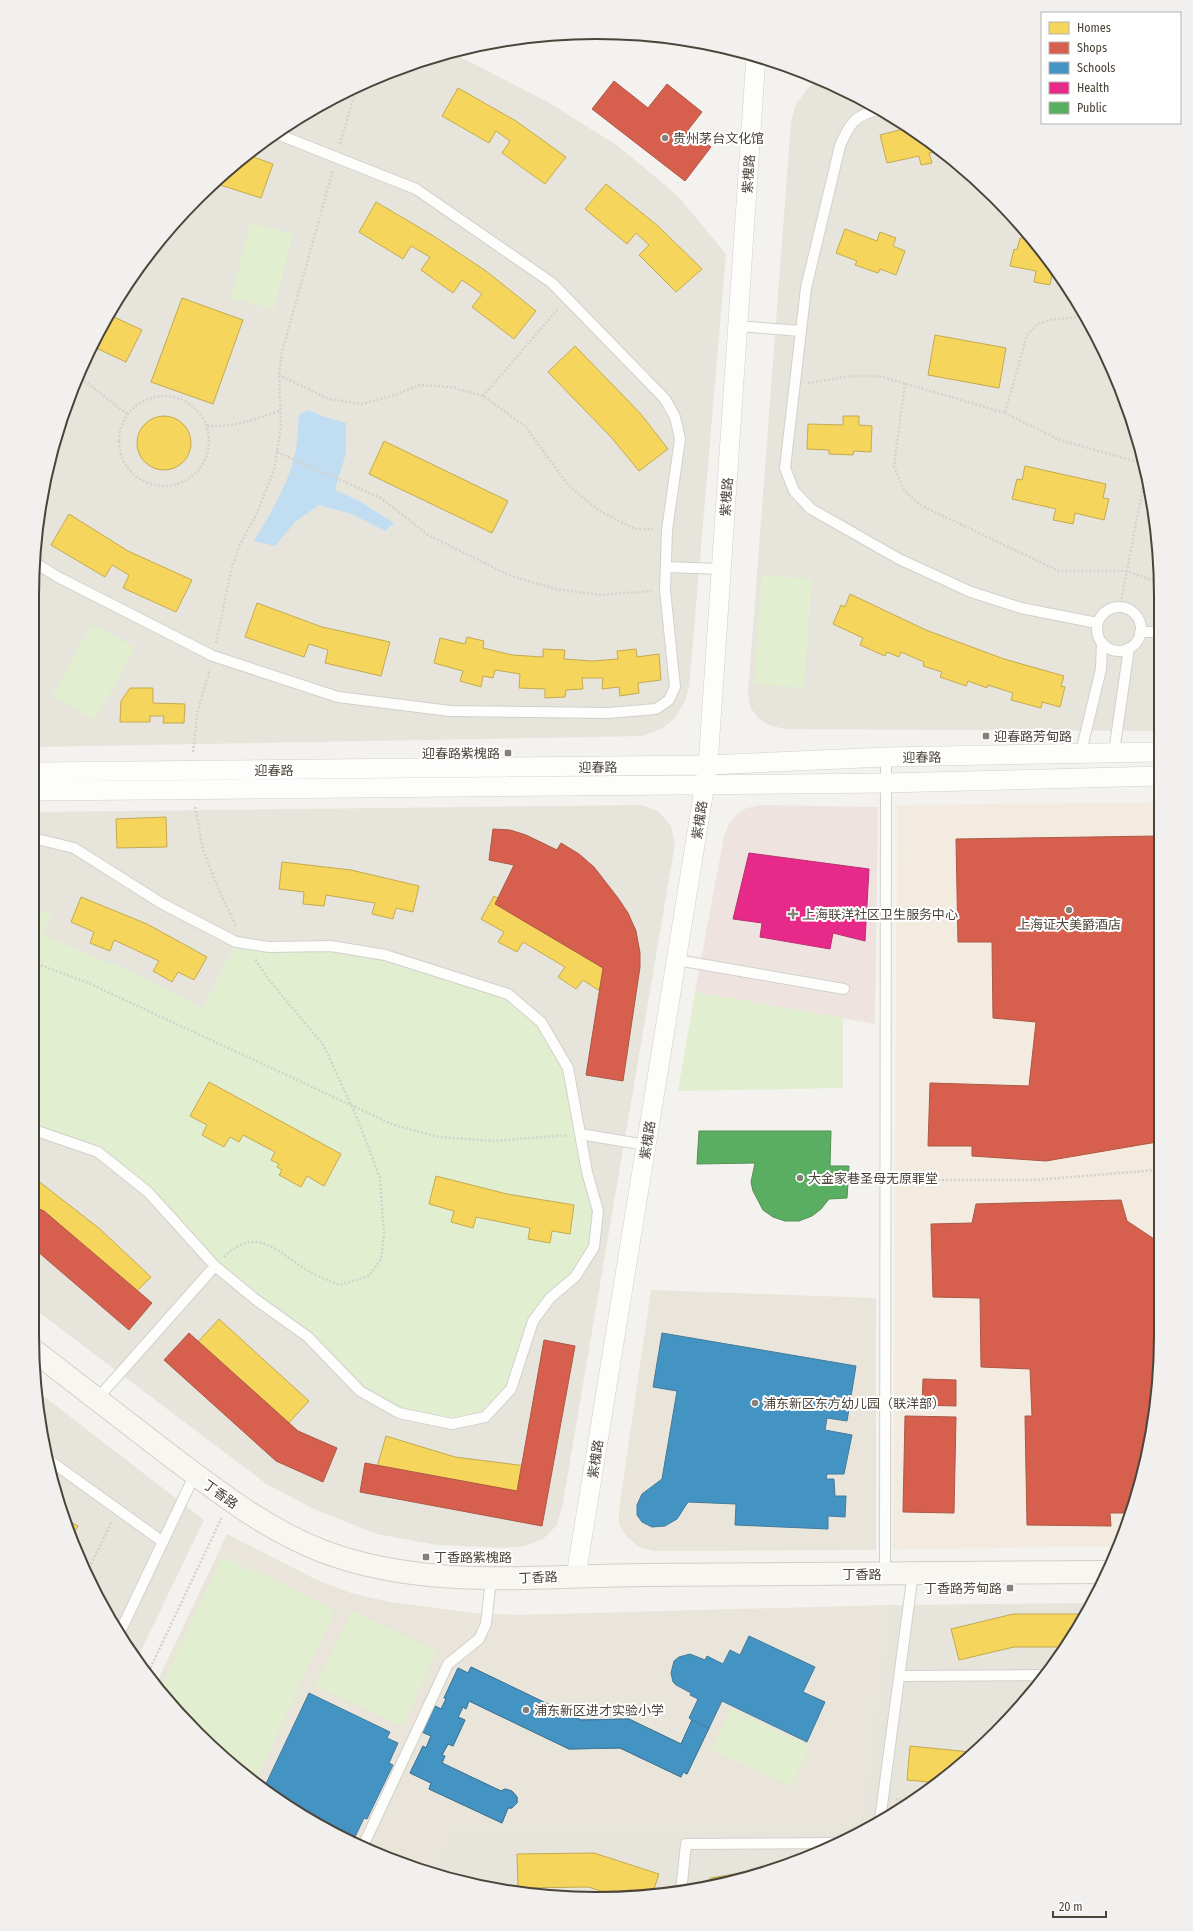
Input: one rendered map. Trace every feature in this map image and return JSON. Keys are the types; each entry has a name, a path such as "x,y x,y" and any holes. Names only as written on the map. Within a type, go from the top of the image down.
{"street":[{"name":"紫槐路","path":"576,1576 706,774 756,63"},
{"name":"迎春路","path":"706,774 886,757 1081,752 1154,752"},
{"name":"迎春路","path":"39,772 192,780"},
{"name":"迎春路","path":"39,791 192,780 706,774 887,783 1154,776"},
{"name":"丁香路","path":"40,1355 230,1501 275,1530 322,1551 371,1566 425,1576 491,1579 576,1576 1101,1572"}],"lane":[{"path":"871,112 866,113 850,125 840,146 806,288 785,468 794,491 811,509 899,559 971,592 1021,608 1097,623"},
{"path":"40,566 58,577 213,656 338,697 450,711 608,713 656,710 669,700 675,687 665,590 667,530 680,438 676,417 665,400 552,283 416,189 282,136"},
{"path":"738,326 801,331"},
{"path":"666,567 721,569"},
{"path":"1114,752 1129,648 1138,638 1140,625 1133,613 1120,607 1106,611 1097,623 1098,637 1102,643 1115,651 1129,648"},
{"path":"1140,632 1154,632"},
{"path":"1081,752 1100,669 1102,643"},
{"path":"885,1574 886,757"},
{"path":"39,839 74,848 161,904 236,942 269,947 331,946 385,955 508,994 541,1022 568,1068 587,1172 598,1211 594,1247 575,1277 550,1298 533,1321 511,1388 485,1417 452,1424 399,1413 360,1392 308,1337 255,1299 215,1266 148,1192 98,1152 39,1132"},
{"path":"677,960 844,989"},
{"path":"580,1134 646,1146"},
{"path":"97,1399 215,1266"},
{"path":"55,1464 163,1542"},
{"path":"122,1627 195,1474"},
{"path":"881,1813 913,1573"},
{"path":"365,1842 448,1664 479,1639 486,1624 491,1579"},
{"path":"900,1676 1038,1675"},
{"path":"682,1885 686,1844 825,1843"}],"path":[{"path":"215,1266 233,1248 251,1241 275,1246 312,1272 340,1285 369,1276 382,1259 384,1234 380,1178 352,1106 324,1046 269,980 244,943 220,893 203,850 192,780 193,746 198,710 213,656 232,571 239,546 257,513 274,470 281,426 279,375 282,352 355,94"},
{"path":"483,396 568,299"},
{"path":"1005,413 1027,335 1038,324 1050,320 1078,317"},
{"path":"279,375 329,399 362,404 392,396 420,385 451,387 483,396 525,426 568,485 598,510 634,529 667,530"},
{"path":"795,386 850,376 879,376 1005,413 1060,440 1137,462"},
{"path":"83,380 127,414"},
{"path":"905,383 894,467 904,490 920,505 1059,571 1127,571 1154,581"},
{"path":"165,395 179,398 193,405 203,417 207,426 210,448 205,462 195,475 181,483 166,487 150,484 137,478 127,468 120,455 118,440 120,426 127,414 138,403 150,397 165,395"},
{"path":"207,426 226,427 251,422 280,410"},
{"path":"277,452 381,498 428,534 511,576 556,589 600,595 665,590"},
{"path":"1120,607 1143,488"},
{"path":"39,965 86,982 394,1125 440,1137 494,1140 580,1134"},
{"path":"886,1181 1034,1180 1154,1170"},
{"path":"150,1668 230,1501"},
{"path":"90,1567 118,1509"}],"shaded area":[{"path":"459,56 546,101 618,146 677,195 726,254 689,688 684,703 674,719 661,729 643,736 39,747 39,596 40,560 44,524 58,452 81,383 96,350 133,287 154,257 202,202 257,154 287,133 350,96 383,81"},
{"path":"814,83 843,96 875,114 936,154 964,177 991,202 1039,257 1060,287 1097,350 1112,383 1135,452 1149,524 1153,560 1154,596 1154,731 784,729 769,725 758,718 750,707 748,694 791,122 796,104 808,88"},
{"path":"1154,802 1153,1371 1143,1443 1135,1479 1113,1546 893,1550 897,805"},
{"path":"641,805 658,811 671,826 675,844 562,1508 557,1525 543,1539 525,1546 506,1548 438,1545 376,1534 314,1509 268,1485 39,1313 39,812"},
{"name":"上海联洋社区卫生服务中心","path":"760,805 878,807 875,1024 695,992 724,836 729,824 737,814 747,808"},
{"name":"浦东新区东方幼儿园（联洋部）","path":"651,1290 876,1298 876,1550 653,1551 639,1547 627,1537 619,1525 619,1509"},
{"path":"43,1395 204,1520 140,1654 96,1581 81,1548 58,1479 50,1443"},
{"name":"浦东新区进才实验小学","path":"227,1534 317,1580 351,1593 390,1602 473,1613 517,1615 888,1605 859,1826 855,1828 452,1829 434,1867 383,1850 350,1835 287,1798 257,1777 229,1754 202,1729 158,1679"},
{"path":"1085,1603 1060,1644 1039,1674 991,1729 936,1777 906,1798 859,1826 888,1605"},
{"path":"855,1828 810,1850 741,1873 669,1887 633,1891 596,1892 560,1891 524,1887 488,1881 434,1867 451,1829"}],"green space":[{"path":"250,223 293,234 274,309 231,298"},
{"path":"762,575 812,579 804,688 754,684"},
{"path":"92,624 135,648 95,720 52,696"},
{"path":"39,911 51,913 43,935 120,967 203,1008 236,942 331,946 385,955 508,994 541,1022 568,1068 598,1211 594,1247 533,1321 511,1389 485,1417 452,1424 399,1413 360,1391 308,1337 255,1299 148,1192 98,1152 39,1132"},
{"path":"695,992 843,1018 843,1088 678,1091"},
{"path":"223,1556 335,1611 257,1777 202,1729 162,1684"},
{"path":"352,1611 437,1651 402,1726 316,1686"},
{"path":"731,1709 810,1746 791,1786 712,1750"}],"water":[{"path":"308,410 346,423 346,453 335,490 359,501 394,523 385,531 352,514 319,505 296,521 275,546 254,541 285,485 296,449 299,415"}],"building: Homes":[{"path":"458,88 516,121 566,157 545,184 502,153 510,141 496,131 489,143 442,116"},
{"path":"901,130 934,152 929,153 932,163 921,165 919,156 887,163 880,135"},
{"path":"253,157 273,164 261,198 220,185"},
{"path":"606,184 658,226 702,269 676,292 639,255 649,245 636,233 627,244 585,209"},
{"path":"376,202 432,235 486,271 536,311 514,339 472,307 482,294 462,280 453,293 421,270 430,257 411,246 403,259 359,232"},
{"path":"845,229 877,241 880,232 896,238 893,246 905,251 896,275 880,269 878,273 855,265 857,261 836,253"},
{"path":"1020,238 1024,239 1052,275 1050,285 1034,282 1036,271 1010,266 1014,249 1017,250"},
{"path":"182,298 243,320 213,404 151,382"},
{"path":"115,317 142,330 126,362 97,348"},
{"path":"935,335 1006,348 999,388 928,375"},
{"path":"575,346 640,413 668,449 639,471 611,437 548,372"},
{"path":"164,416 174,418 183,424 189,433 191,443 189,453 183,462 174,468 164,470 154,468 145,462 139,453 137,443 139,433 145,424 154,418"},
{"path":"843,416 859,416 859,425 872,426 871,452 854,451 853,455 829,454 829,450 807,449 808,424 843,425"},
{"path":"384,441 508,501 492,533 369,474"},
{"path":"1025,466 1106,484 1103,498 1109,499 1104,520 1075,513 1073,524 1053,520 1056,509 1012,499 1017,479 1022,480"},
{"path":"69,514 128,551 192,580 176,612 123,588 129,575 112,565 105,577 51,545"},
{"path":"850,594 926,630 1004,659 1064,676 1061,686 1065,687 1060,707 1042,702 1041,708 1011,700 1013,693 988,685 987,688 968,681 966,686 940,677 942,672 923,666 924,662 901,652 899,657 887,652 885,656 860,645 863,638 833,624 841,605 845,607"},
{"path":"257,603 322,627 390,642 381,676 325,663 328,650 309,644 304,657 245,637"},
{"path":"467,637 484,641 483,648 512,655 543,657 543,649 565,650 564,659 592,661 618,659 617,651 636,649 637,657 659,654 661,680 638,683 639,693 620,696 619,687 602,689 603,678 582,678 583,689 566,690 565,697 545,698 545,689 519,688 520,674 495,670 493,678 483,676 481,687 460,681 463,671 434,663 440,638 465,644"},
{"path":"130,688 153,688 153,703 185,704 184,723 163,723 164,716 150,716 150,722 120,722 121,701"},
{"path":"166,817 167,847 117,848 116,819"},
{"path":"282,862 351,870 419,886 413,912 396,908 393,919 372,914 375,903 326,895 324,906 303,904 304,892 279,889"},
{"path":"494,896 555,929 613,968 598,990 583,980 576,989 558,977 565,967 523,942 517,952 498,942 504,932 481,919"},
{"path":"81,897 147,924 207,957 194,980 178,972 172,982 153,971 159,961 114,940 110,951 90,943 94,932 71,922"},
{"path":"209,1082 341,1154 324,1186 307,1176 301,1187 279,1175 282,1170 277,1167 279,1164 271,1160 275,1152 243,1135 239,1142 230,1137 224,1147 202,1135 207,1125 190,1116"},
{"path":"436,1176 507,1194 574,1205 570,1234 552,1231 550,1243 528,1239 530,1228 476,1217 473,1228 451,1222 454,1211 429,1204"},
{"path":"39,1182 100,1229 151,1277 132,1296 116,1281 108,1290 93,1275 100,1267 62,1233 55,1243 39,1231 45,1221 39,1216"},
{"path":"219,1319 309,1401 285,1427 273,1416 269,1420 253,1405 257,1402 227,1374 223,1378 207,1363 210,1359 195,1345"},
{"path":"386,1436 455,1457 526,1466 522,1497 497,1494 495,1504 474,1501 475,1492 445,1488 421,1480 418,1490 397,1483 400,1474 377,1467"},
{"path":"72,1523 78,1526 75,1531"},
{"path":"1013,1614 1078,1614 1058,1647 1014,1647 959,1660 951,1629"},
{"path":"910,1746 967,1752 929,1782 907,1780"},
{"path":"594,1853 659,1874 654,1889 633,1891 603,1892 588,1887 524,1887 518,1886 517,1854"},
{"path":"739,1873 710,1880 710,1878"}],"building: Shops":[{"name":"贵州茅台文化馆","path":"614,81 648,108 667,84 702,112 688,130 711,147 685,181 592,109"},
{"path":"493,829 510,830 526,835 557,850 561,843 579,854 594,867 628,913 636,931 640,953 640,967 623,1081 586,1075 603,968 495,904 514,865 489,860"},
{"path":"1154,836 1154,1143 1046,1161 972,1156 972,1146 928,1146 930,1083 1029,1086 1036,1022 993,1018 992,942 958,942 956,839"},
{"path":"1121,1200 1127,1221 1154,1239 1153,1371 1149,1407 1135,1479 1124,1513 1110,1513 1111,1526 1027,1525 1025,1416 1032,1416 1030,1369 981,1367 980,1298 933,1297 931,1224 972,1223 976,1204"},
{"path":"39,1209 44,1211 152,1303 129,1330 39,1253"},
{"path":"189,1333 298,1431 337,1448 323,1482 276,1461 164,1360"},
{"path":"544,1340 575,1346 542,1526 360,1492 365,1463 517,1491"},
{"path":"923,1379 956,1380 956,1406 922,1405"},
{"path":"905,1416 956,1417 954,1513 903,1512"}],"building: Schools":[{"path":"662,1333 856,1366 847,1421 827,1418 825,1430 852,1435 844,1474 827,1474 826,1479 834,1479 835,1496 846,1496 845,1517 828,1516 828,1529 735,1525 736,1504 688,1502 677,1519 665,1526 652,1527 642,1522 637,1515 637,1505 642,1494 662,1479 677,1391 653,1387"},
{"path":"749,1636 815,1667 803,1692 825,1702 807,1742 722,1701 687,1774 683,1772 681,1777 620,1748 569,1749 469,1701 466,1709 463,1707 458,1717 465,1720 453,1746 448,1744 442,1755 445,1756 442,1763 501,1791 505,1789 512,1791 517,1797 517,1803 512,1808 508,1808 502,1823 429,1789 431,1783 410,1773 423,1746 426,1748 431,1736 422,1732 435,1706 441,1709 446,1699 444,1698 458,1668 468,1673 471,1667 581,1720 629,1719 681,1744 692,1720 689,1718 698,1699 673,1682 671,1673 674,1661 679,1657 690,1654 705,1660 707,1656 723,1664 730,1650 740,1655"},
{"path":"471,1667 581,1720 629,1719 681,1744 692,1720 709,1728 687,1774 683,1772 681,1777 620,1748 569,1749 469,1701 466,1709 463,1707 458,1717 465,1720 453,1746 448,1744 442,1755 445,1756 442,1763 501,1791 505,1789 512,1791 517,1797 517,1803 512,1808 508,1808 502,1823 429,1789 431,1783 410,1773 423,1746 426,1748 431,1736 422,1732 435,1706 441,1709 446,1699 444,1698 458,1668 468,1673"},
{"path":"309,1693 390,1732 387,1738 398,1743 389,1763 393,1765 367,1819 364,1818 355,1837 318,1817 266,1783"}],"building: Health":[{"path":"749,853 869,869 865,941 833,933 830,949 760,937 762,923 733,919"}],"building: Public":[{"name":"大金家巷圣母无原罪堂","path":"699,1131 831,1131 830,1166 849,1166 847,1198 829,1199 821,1209 812,1216 799,1221 785,1221 773,1217 763,1210 753,1191 751,1182 755,1163 697,1164"}],"place":[{"name":"贵州茅台文化馆","path":"665,138"},
{"name":"迎春路芳甸路","path":"986,736"},
{"name":"迎春路紫槐路","path":"508,753"},
{"name":"上海证大美爵酒店","path":"1069,910"},
{"name":"上海联洋社区卫生服务中心","path":"793,914"},
{"name":"大金家巷圣母无原罪堂","path":"800,1178"},
{"name":"浦东新区东方幼儿园（联洋部）","path":"755,1403"},
{"name":"丁香路紫槐路","path":"426,1557"},
{"name":"丁香路芳甸路","path":"1010,1588"},
{"name":"浦东新区进才实验小学","path":"526,1710"}]}
